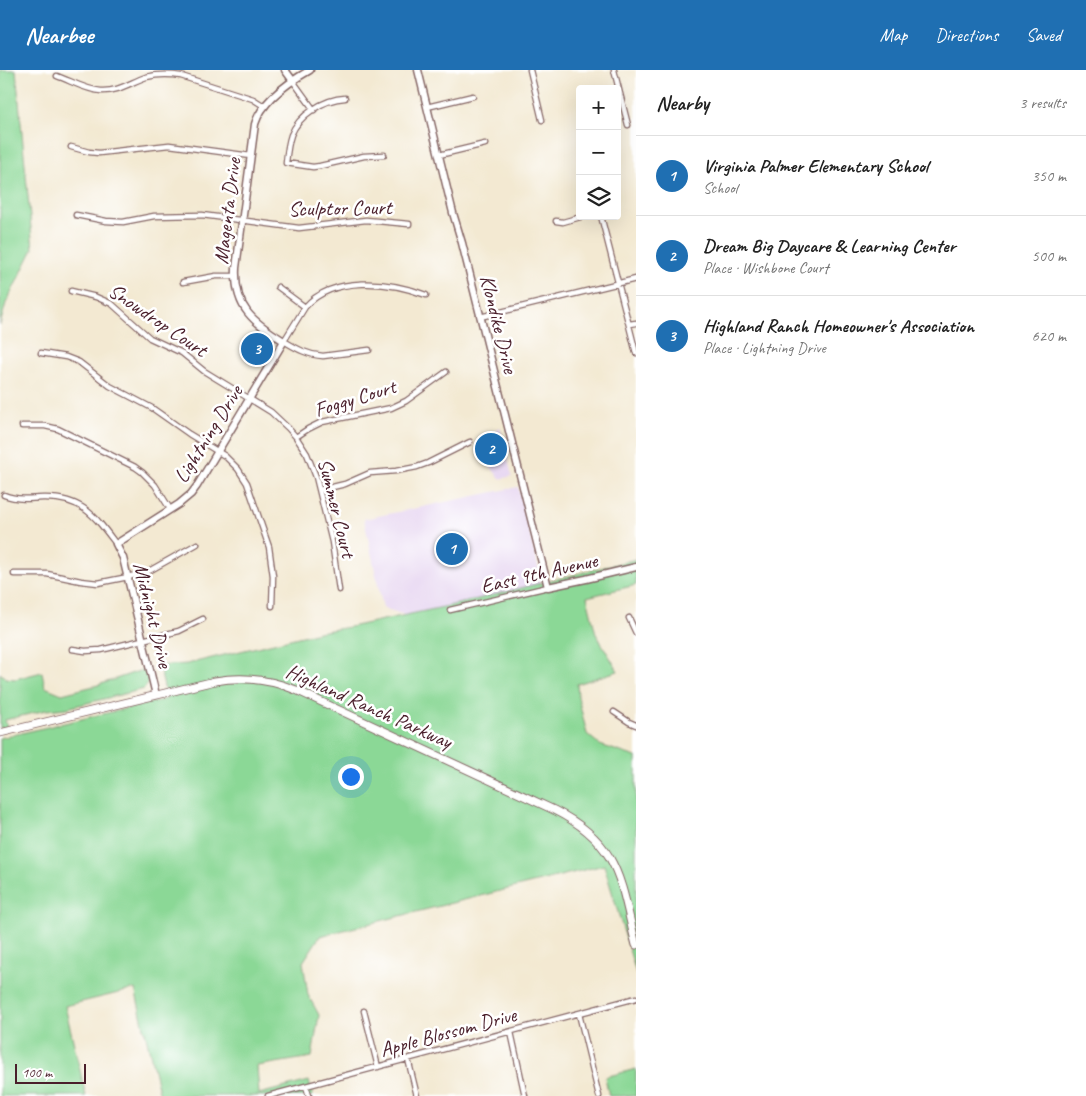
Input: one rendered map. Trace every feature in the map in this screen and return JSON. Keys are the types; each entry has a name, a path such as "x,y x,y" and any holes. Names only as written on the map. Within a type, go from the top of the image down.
{"main road":[{"path":"286,70 293,81"},
{"name":"Magenta Drive","path":"284,341 250,317 241,302 235,276 257,118 264,106 293,81 310,70"},
{"name":"Klondike Drive","path":"418,70 548,586"},
{"name":"Lightning Drive","path":"116,544 191,494 284,341"},
{"name":"Midnight Drive","path":"116,544 123,558 156,695"},
{"name":"East 9th Avenue","path":"548,586 636,567"},
{"name":"Highland Ranch Parkway","path":"0,733 233,678 252,678 279,684 296,690 572,819 599,842 609,855 621,884 636,946"}],"street":[{"path":"530,70 542,120"},
{"path":"614,70 628,125"},
{"path":"57,76 103,91 117,89 146,77 172,74 253,99 264,106"},
{"path":"293,81 314,110"},
{"path":"427,107 473,96"},
{"path":"345,98 330,100 303,118 290,137 286,163 313,167 364,156 384,154"},
{"path":"438,155 485,144"},
{"path":"71,147 99,153 169,145 251,156"},
{"name":"Sculptor Court","path":"76,215 114,222 132,221 154,216 202,215 299,228 366,220 409,224"},
{"path":"556,222 576,218"},
{"path":"602,220 636,353"},
{"path":"183,282 216,276 235,276"},
{"path":"480,317 636,278"},
{"path":"369,350 316,356 284,341 305,307 314,298 344,287 368,284 391,285 426,295"},
{"path":"278,287 305,307"},
{"name":"Snowdrop Court","path":"71,291 96,297 112,304 150,338 182,353 204,371 250,398"},
{"path":"628,324 636,323"},
{"path":"41,353 66,357 79,362 110,386 152,408 232,462 247,483 269,547 273,576 272,606"},
{"name":"Foggy Court","path":"296,437 322,422 391,408 406,400 446,372"},
{"name":"Summer Court","path":"250,398 276,416 296,437 307,454 320,490 332,542 339,590"},
{"path":"22,426 45,426 58,429 135,467 155,485 170,509"},
{"path":"320,490 345,484 370,474 417,467 470,442"},
{"path":"4,495 21,499 55,498 71,501 86,509 99,521 116,544"},
{"path":"14,574 47,574 81,582 98,583 128,578 149,571 197,544"},
{"name":"East 9th Avenue","path":"450,610 548,586"},
{"path":"629,618 636,633"},
{"path":"72,649 85,651 101,650 179,631 203,619"},
{"path":"614,712 620,718 636,725"},
{"name":"Apple Blossom Drive","path":"268,1096 636,998"},
{"path":"364,1011 378,1067"},
{"path":"579,1014 599,1096"},
{"path":"511,1032 525,1096"},
{"path":"408,1059 417,1096"},
{"path":"306,1086 308,1096"}],"shaded area":[{"path":"500,427 512,476 500,479 478,450 481,441"},
{"path":"518,487 541,579 538,585 405,615 383,608 364,519"}],"green space":[{"path":"0,70 16,70 33,249 6,303 0,325"},
{"path":"636,559 636,585 587,597 596,634 618,671 577,684 578,697 587,734 600,745 636,757 636,973 604,865 320,936 303,962 308,995 319,1015 312,1057 257,1066 259,1094 309,1081 313,1096 160,1096 135,989 65,1006 86,1096 0,1096 0,738 167,699 159,666 187,664 319,632 462,603"},
{"path":"145,669 147,682 144,689 67,708 46,710 5,720 7,727 0,728 0,673 6,678 15,679 42,672 45,687 62,694 98,685"},
{"path":"636,1069 636,1096 609,1096 605,1077"}],"place":[{"name":"Highland Ranch Homeowner's Association","path":"257,349"},
{"name":"Dream Big Daycare & Learning Center","path":"491,449"},
{"name":"Virginia Palmer Elementary School","path":"452,549"}]}
